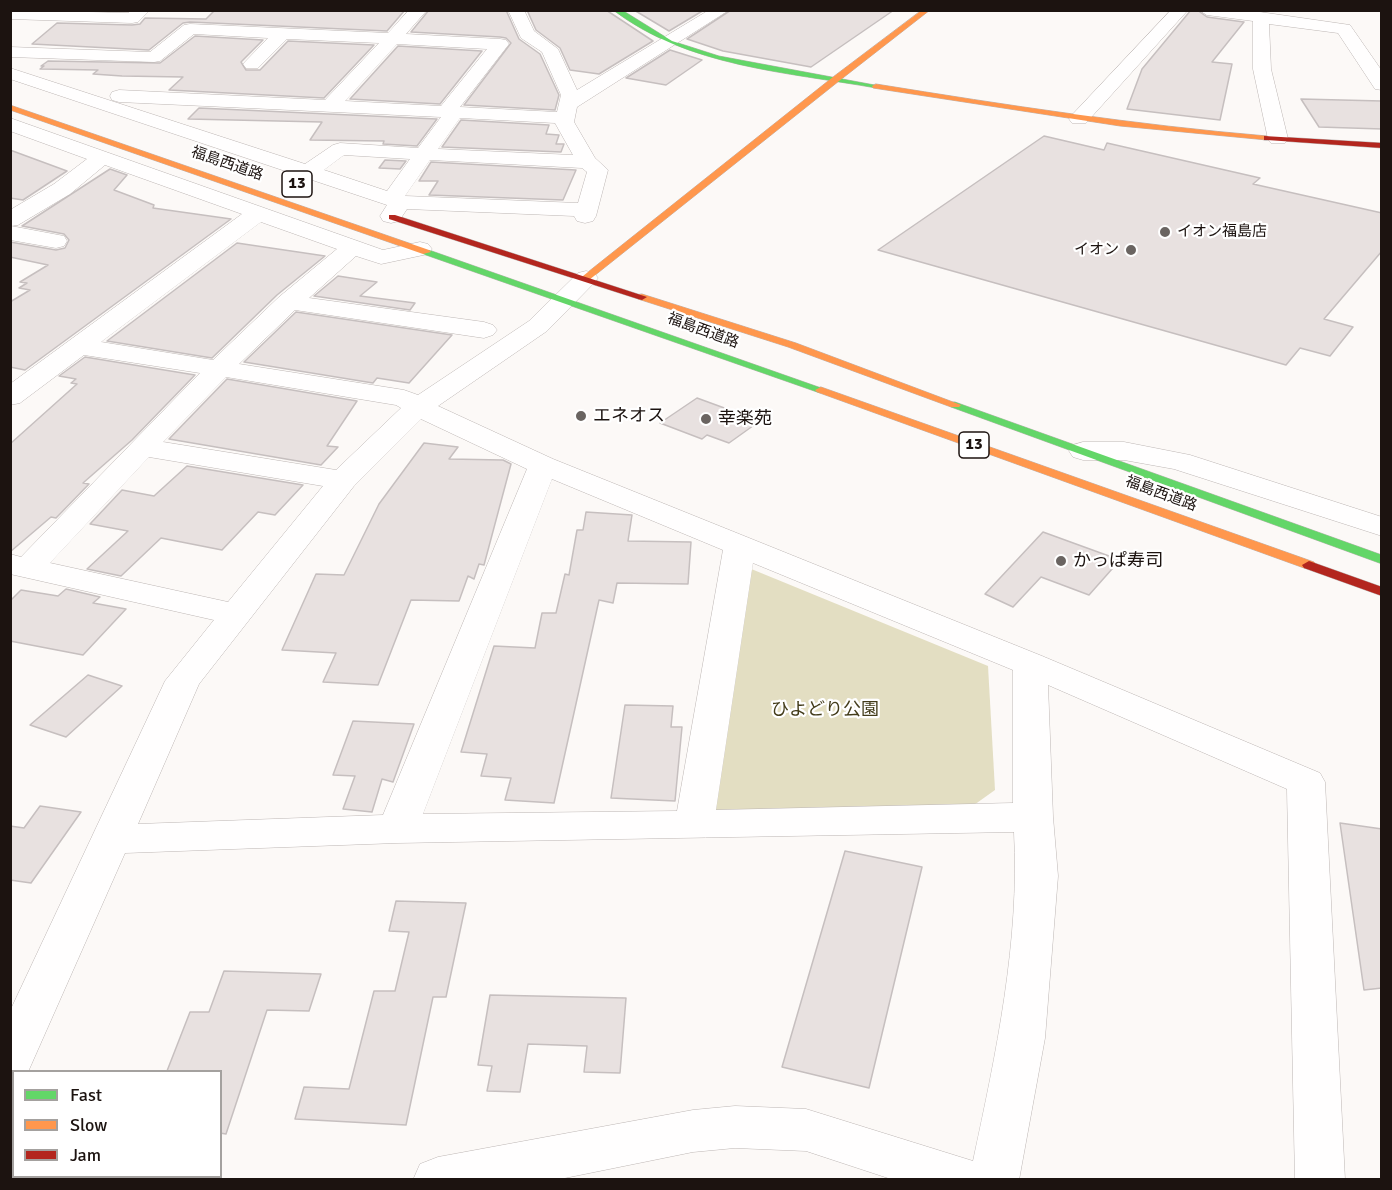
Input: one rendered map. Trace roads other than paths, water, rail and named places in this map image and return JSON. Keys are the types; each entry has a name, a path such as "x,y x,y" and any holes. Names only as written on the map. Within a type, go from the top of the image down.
{"main road":[{"path":"616,10 670,42 718,58 836,79 1079,119 1179,132 1382,146"},
{"path":"576,289 836,79 927,10"},
{"name":"福島西道路","path":"10,86 188,147"},
{"name":"福島西道路","path":"10,107 420,249 792,345 1382,560"},
{"name":"福島西道路","path":"389,207 576,289 1134,501 1382,592"}],"street":[{"path":"10,14 132,18 142,10"},
{"path":"330,106 419,10"},
{"path":"10,71 309,171 389,207 586,213 598,170 587,162 564,122 570,95 549,49 527,34 516,10"},
{"path":"95,100 113,96 446,112 567,110 721,10"},
{"path":"1079,119 1180,10"},
{"path":"1207,10 1344,29 1382,84"},
{"path":"237,31 253,17"},
{"path":"1261,19 1262,69 1278,140"},
{"path":"10,52 154,57 190,29 500,44 536,41"},
{"path":"252,64 283,33"},
{"path":"446,112 500,44"},
{"path":"10,71 33,53"},
{"path":"170,125 193,100"},
{"path":"389,207 451,117 446,112"},
{"path":"10,124 381,257 420,249"},
{"path":"309,171 340,149 587,162"},
{"path":"10,220 62,189 102,157"},
{"path":"10,397 246,221 259,214"},
{"path":"10,233 56,241"},
{"path":"20,566 143,447 219,368 288,302 353,247"},
{"path":"10,1061 183,681 238,615 343,480 418,407 538,326 576,289"},
{"path":"288,302 484,330"},
{"path":"79,346 404,398 418,407 543,465 1030,664 1306,782 1320,1179"},
{"path":"143,447 343,480"},
{"path":"1083,451 1124,451 1180,461 1382,527"},
{"path":"397,829 543,465"},
{"path":"694,825 740,546"},
{"path":"20,566 238,615"},
{"path":"994,1179 1022,1038 1037,876 1033,817 1030,664"},
{"path":"113,839 397,829 1033,817"},
{"path":"438,1179 693,1131 735,1127 806,1130 965,1179"}],"place":[{"name":"イオン福島店","path":"1165,232"},
{"name":"イオン","path":"1131,250"},
{"name":"エネオス","path":"581,416"},
{"name":"幸楽苑","path":"706,419"},
{"name":"かっぱ寿司","path":"1061,561"}],"park label":[{"name":"ひよどり公園","path":"825,710"}]}
